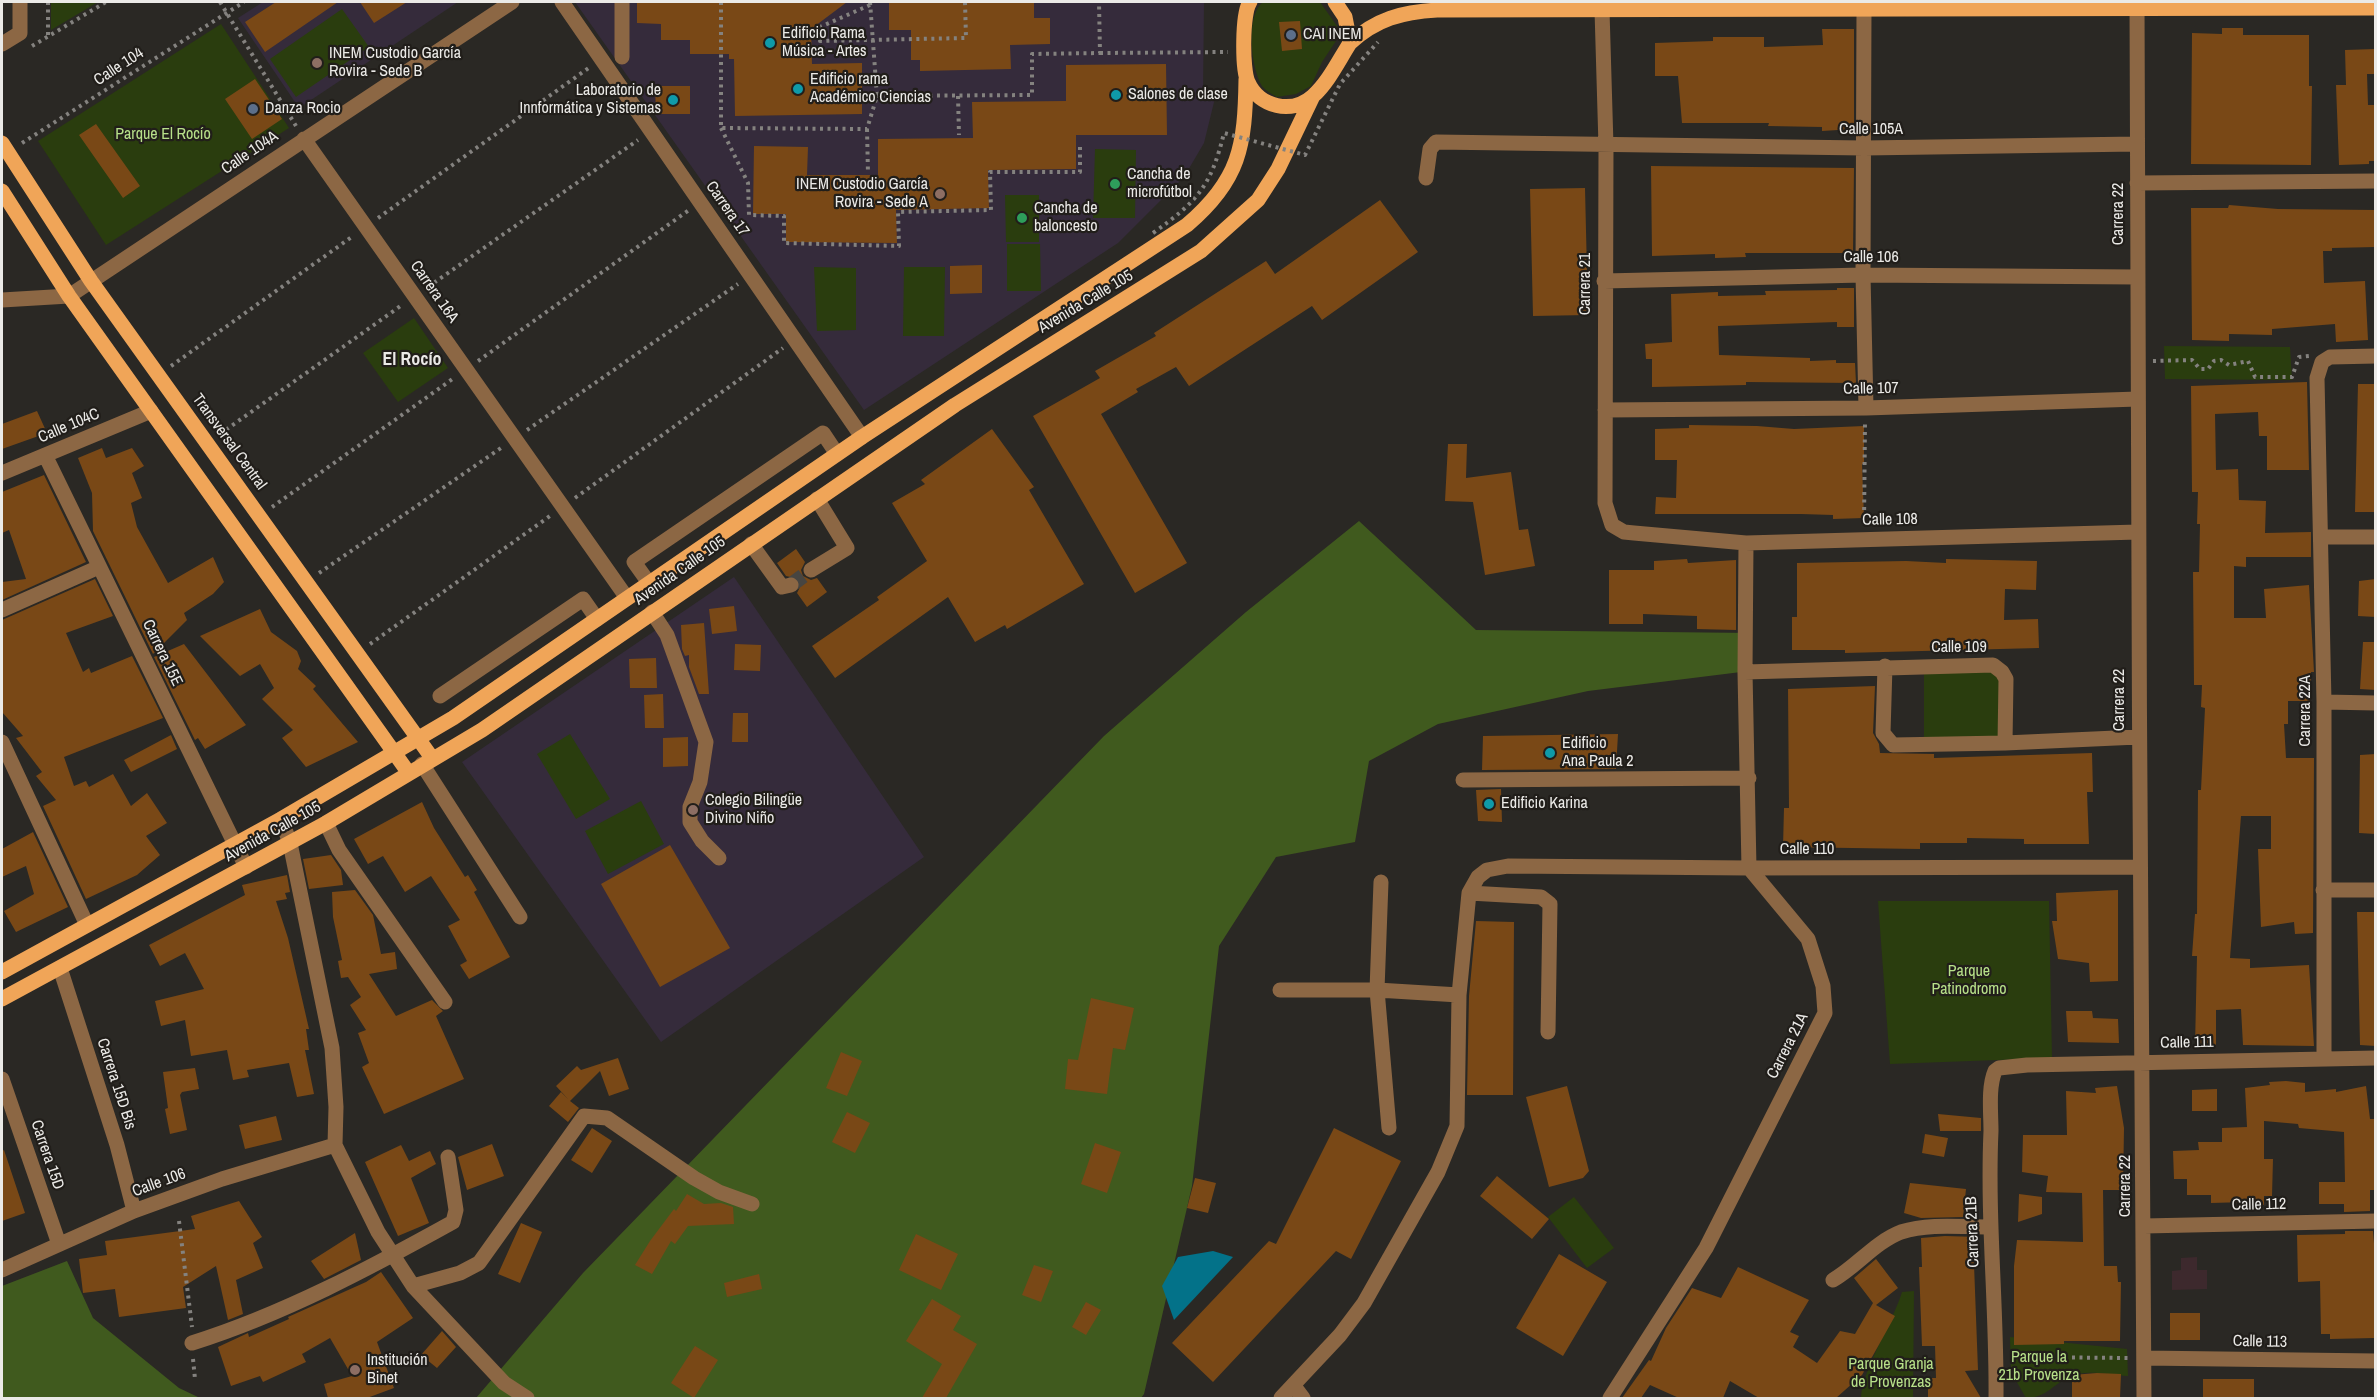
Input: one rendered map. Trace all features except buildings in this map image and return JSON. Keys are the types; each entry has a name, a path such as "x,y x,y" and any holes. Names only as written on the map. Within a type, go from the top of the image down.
{"main road":[{"path":"1244,18 1250,2"},
{"path":"1335,2 1345,17 1350,43 1375,24 1394,15 1413,11 2137,5 2376,8"},
{"name":"Avenida Calle 105","path":"2,972 281,819 474,705 862,437 1119,272 1199,214 1221,191 1244,138 1246,80 1244,18"},
{"name":"Avenida Calle 105","path":"2,999 326,824 408,772 482,730 955,405 1146,286 1225,232 1258,200 1266,188 1313,96 1350,43"},
{"path":"1246,80 1263,101 1275,106 1289,107 1302,104 1313,96"},
{"name":"Transversal Central","path":"4,148 91,281 418,739 427,761"},
{"path":"2,191 69,296 408,772"}],"street":[{"path":"2,44 20,33 20,2"},
{"name":"Calle 104A","path":"69,296 512,2"},
{"path":"622,2 622,57"},
{"path":"1244,2 1244,18"},
{"name":"Carrera 17","path":"569,4 862,437"},
{"name":"Carrera 22","path":"2137,5 2138,737 2144,1062 2144,1398"},
{"path":"1864,9 1863,275 1866,408"},
{"name":"Carrera 21","path":"1602,10 1606,147 1605,503 1612,525 1624,532 1643,533"},
{"name":"Carrera 16A","path":"304,139 627,598"},
{"name":"Calle 105A","path":"1426,178 1430,149 1436,142 1606,147 1864,148 2137,144"},
{"path":"2137,183 2376,181"},
{"name":"Calle 106","path":"1604,281 1863,275 2138,276"},
{"path":"2,300 69,296"},
{"path":"2321,364 2330,357 2376,356"},
{"name":"Carrera 22A","path":"2321,364 2317,378 2324,702 2324,1058"},
{"name":"Calle 107","path":"1605,410 1866,408 2138,399"},
{"name":"Calle 104C","path":"2,473 150,411"},
{"path":"649,583 634,562 823,433 837,454"},
{"name":"Carrera 15E","path":"45,455 246,867"},
{"path":"811,570 847,548 816,499"},
{"name":"Calle 108","path":"1643,533 1746,543 2138,532"},
{"path":"2322,537 2376,537"},
{"path":"1746,543 1745,672 1749,778 1749,868"},
{"path":"751,544 782,587 791,585"},
{"path":"2,610 99,567"},
{"path":"440,696 583,599 597,619"},
{"path":"652,612 667,635 706,742 700,782 690,807 690,822 702,841 719,858"},
{"name":"Calle 109","path":"1745,672 1885,666 1993,665 2002,672 2006,679 2006,742"},
{"path":"1885,666 1883,734 1893,744 2138,737"},
{"path":"2324,702 2376,702"},
{"path":"2,742 87,925"},
{"path":"427,761 520,917"},
{"path":"1463,780 1749,778"},
{"path":"281,819 290,843 332,1048 336,1107 335,1145 392,1256 413,1286 504,1383 527,1398"},
{"path":"326,824 339,850 445,1002"},
{"name":"Calle 110","path":"1469,892 1478,877 1487,870 1508,866 2139,867"},
{"name":"Carrera 21A","path":"1610,1398 1706,1248 1825,1013 1823,986 1808,939 1749,868"},
{"path":"1382,882 1377,990 1389,1128"},
{"path":"2323,890 2376,891"},
{"path":"1281,1398 1299,1392 1364,1303 1438,1172 1457,1126 1459,995 1469,892 1541,897 1550,904 1548,1032"},
{"name":"Carrera 15D Bis","path":"60,968 117,1145 134,1211"},
{"path":"1280,990 1377,990 1459,995"},
{"name":"Calle 111","path":"1999,1068 2144,1062 2376,1058"},
{"name":"Carrera 21B","path":"1996,1398 1997,1357 1989,1227 1993,1077 1999,1068"},
{"name":"Carrera 15D","path":"2,1079 59,1244"},
{"path":"413,1286 460,1273 479,1263 584,1116 607,1118 694,1178 719,1192 752,1204"},
{"name":"Calle 106","path":"2,1270 134,1211 222,1179 335,1145"},
{"path":"192,1343 228,1331 297,1302 392,1256 453,1222 456,1217 448,1157"},
{"name":"Calle 112","path":"2144,1226 2376,1221"},
{"path":"1833,1280 1863,1256 1900,1233 1929,1227 1989,1227"},
{"name":"Calle 113","path":"2144,1358 2376,1362"}],"path":[{"path":"48,2 48,36"},
{"path":"29,47 105,2"},
{"path":"220,2 304,139"},
{"name":"Calle 104","path":"4,148 244,2"},
{"path":"721,2 721,128 748,183 749,215 784,216 784,243 899,246 898,212 991,210 990,172 1080,172 1080,144"},
{"path":"868,174 867,129 877,96 873,40 870,3 820,27 820,41 873,40 966,38 965,2"},
{"path":"1099,2 1100,53"},
{"path":"1153,232 1185,209 1207,184 1216,166 1224,133 1305,155 1340,84 1378,42"},
{"path":"877,96 1032,95 1032,54 1245,52"},
{"path":"958,96 959,135"},
{"path":"721,128 867,129"},
{"path":"2138,361 2192,360 2200,369 2208,369 2214,361 2221,360 2229,365 2248,361 2255,377 2292,377 2299,357 2308,356 2321,364"},
{"path":"1864,538 1866,408"},
{"path":"179,1221 193,1321 195,1379"},
{"path":"1997,1357 2144,1358"}],"shaded area":[{"name":"INEM Custodio García Rovira - Sede B","path":"263,2 458,2 299,108 238,18"},
{"name":"INEM Custodio García Rovira - Sede A","path":"575,2 1204,2 1203,93 1216,94 1204,143 1184,177 1118,243 864,410"},
{"name":"Colegio Bilingüe Divino Niño","path":"734,577 924,857 661,1042 462,762"},
{"path":"2197,1257 2197,1270 2207,1270 2207,1289 2172,1290 2172,1271 2181,1270 2181,1258"}],"green space":[{"path":"51,2 98,2 51,30"},
{"path":"1263,2 1320,2 1337,26 1336,41 1322,62 1311,86 1296,94 1277,97 1262,86 1258,78 1253,55 1252,30 1257,9"},
{"path":"342,9 369,47 296,97 270,59"},
{"name":"Parque El Rocío","path":"221,24 289,128 106,245 38,141"},
{"name":"Cancha de microfútbol","path":"1095,149 1136,150 1135,218 1093,218"},
{"name":"Cancha de baloncesto","path":"1005,195 1039,195 1039,242 1006,242"},
{"name":"Cancha de baloncesto","path":"1007,244 1040,244 1041,291 1007,291"},
{"path":"814,267 856,268 856,330 817,331"},
{"path":"904,267 945,267 944,336 903,336"},
{"path":"414,318 448,368 398,402 363,353"},
{"path":"2164,346 2290,347 2292,380 2165,379"},
{"path":"1359,521 1476,630 1752,633 1741,672 1588,691 1438,724 1369,761 1355,842 1276,857 1219,946 1192,1186 1144,1394 1141,1398 476,1398 583,1273 1104,736 1246,612"},
{"path":"1924,665 2000,665 2000,739 1924,740"},
{"path":"570,734 610,799 576,819 537,754"},
{"path":"641,801 664,844 608,874 585,831"},
{"name":"Parque Patinodromo","path":"1878,901 2049,901 2052,1058 1890,1064"},
{"path":"1574,1197 1614,1248 1587,1268 1548,1217"},
{"path":"67,1261 93,1318 179,1388 200,1398 2,1398 2,1286"},
{"name":"Parque Granja de Provenzas","path":"1914,1291 1913,1398 1861,1398 1872,1360 1902,1292"},
{"name":"Parque la 21b Provenza","path":"2010,1337 2127,1349 2128,1376 2077,1374 2039,1396 2026,1398 2011,1372"}],"water":[{"path":"1213,1251 1233,1257 1174,1320 1162,1286 1178,1257"}],"tunnel":[{"path":"791,585 811,570"}],"place":[{"name":"CAI INEM","path":"1291,35"},
{"name":"Edificio Rama Música - Artes","path":"770,43"},
{"name":"INEM Custodio García Rovira - Sede B","path":"317,63"},
{"name":"Edificio rama Académico Ciencias","path":"798,89"},
{"name":"Salones de clase","path":"1116,95"},
{"name":"Laboratorio de Innformática y Sistemas","path":"673,100"},
{"name":"Danza Rocio","path":"253,109"},
{"name":"Cancha de microfútbol","path":"1115,184"},
{"name":"INEM Custodio García Rovira - Sede A","path":"940,194"},
{"name":"Cancha de baloncesto","path":"1022,218"},
{"name":"Edificio Ana Paula 2","path":"1550,753"},
{"name":"Edificio Karina","path":"1489,804"},
{"name":"Colegio Bilingüe Divino Niño","path":"693,810"},
{"name":"Institución Binet","path":"355,1370"}],"district":[{"name":"El Rocío","path":"412,360"}]}
